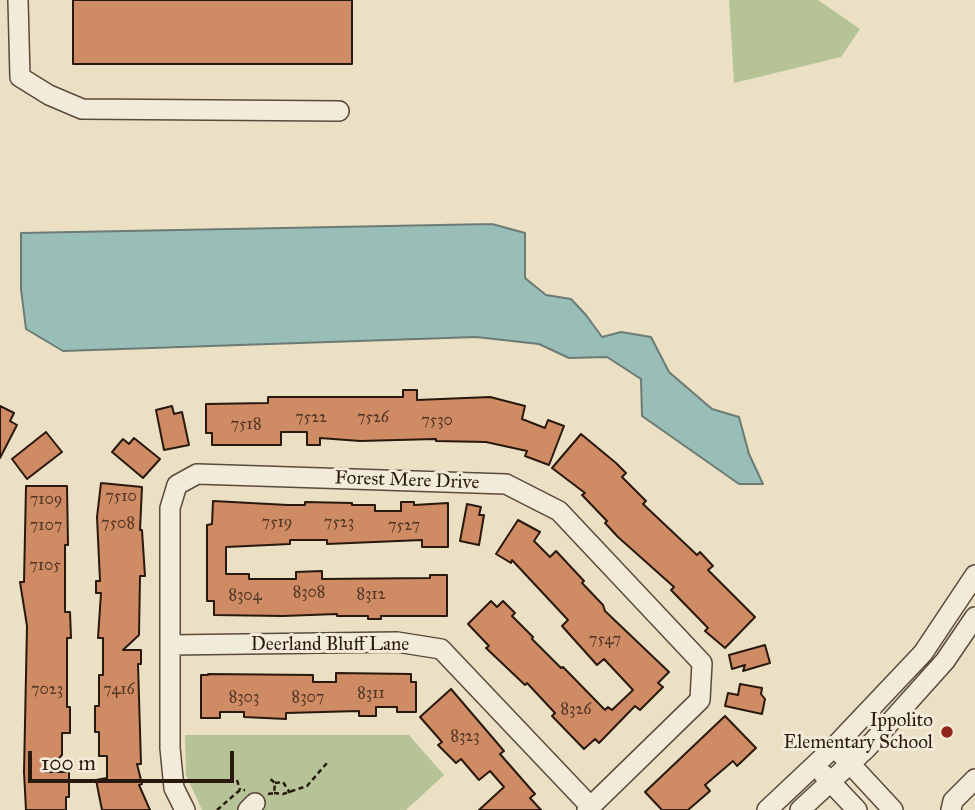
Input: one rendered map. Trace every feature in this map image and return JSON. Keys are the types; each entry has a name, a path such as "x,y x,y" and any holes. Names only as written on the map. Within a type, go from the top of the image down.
{"street":[{"path":"18,0 20,76 49,95 82,109 339,111"},
{"name":"Forest Mere Drive","path":"185,810 174,788 170,748 170,508 177,485 197,474 506,484 559,511 702,663 700,700 589,808"},
{"path":"766,810 834,747 923,653 975,575"},
{"path":"800,810 850,764 946,661 975,617"},
{"name":"Deerland Bluff Lane","path":"170,645 397,642 441,649 589,808"},
{"path":"834,747 892,810"},
{"path":"815,765 857,810"},
{"path":"951,810 953,802 975,779"}],"path":[{"path":"274,793 290,793 307,786 327,763"},
{"path":"283,774 282,782 290,793"},
{"path":"237,780 247,801"},
{"path":"275,783 282,782"}],"green space":[{"path":"729,0 818,0 860,29 841,57 734,83"},
{"path":"185,735 409,735 444,775 406,810 202,810 186,775"}],"water":[{"path":"492,224 525,233 525,278 546,295 571,299 602,337 621,332 651,337 669,372 712,409 739,417 749,454 763,484 739,484 642,416 641,379 607,357 569,358 539,344 476,337 63,351 26,329 21,289 21,233"}],"building":[{"path":"73,0 352,0 352,64 73,64"},
{"path":"403,390 417,390 417,400 490,397 525,406 522,419 545,428 548,420 564,426 549,465 525,456 527,451 486,442 320,438 320,445 307,445 307,432 281,432 281,445 212,445 212,433 206,433 206,404 268,403 268,397 403,397"},
{"path":"0,406 14,413 10,421 17,425 0,458"},
{"path":"172,406 174,414 182,412 189,445 164,450 156,410"},
{"path":"46,432 62,452 27,479 12,459"},
{"path":"581,434 626,473 622,477 646,501 643,504 697,555 700,552 713,566 708,570 755,617 725,648 705,631 708,628 671,590 674,587 605,523 607,521 582,495 585,493 552,468"},
{"path":"134,438 160,459 143,478 112,452 123,439 129,444"},
{"path":"101,483 142,487 140,530 145,576 140,576 139,635 123,650 141,650 141,664 138,664 141,764 137,764 142,784 139,785 150,810 102,810 96,780 107,778 107,756 99,756 99,732 95,732 95,706 99,706 99,675 103,675 103,638 98,638 101,593 96,593 96,581 100,581 97,517"},
{"path":"26,486 67,486 65,612 70,612 71,638 67,638 67,707 70,707 70,733 62,733 62,755 45,772 69,772 66,810 26,810 24,772 27,626 20,582 24,582"},
{"path":"213,501 288,505 305,505 305,502 352,503 375,505 375,511 401,511 401,502 414,502 414,505 448,503 448,547 422,547 422,540 327,544 327,540 290,540 290,544 226,547 226,574 249,574 249,579 296,579 296,572 322,571 322,579 430,578 430,575 447,575 447,616 381,616 381,619 368,619 368,616 337,614 214,615 214,601 207,601 207,525 212,524"},
{"path":"467,504 481,507 479,515 484,515 479,545 460,541"},
{"path":"518,520 540,532 534,541 550,557 556,551 584,581 582,583 603,605 605,611 669,672 658,683 663,687 640,710 635,706 599,743 595,739 584,749 552,716 555,713 527,683 525,685 486,648 489,646 468,624 491,601 497,607 503,601 515,613 512,616 532,639 605,710 608,707 612,710 633,690 604,659 597,665 562,626 568,620 512,560 511,563 496,554"},
{"path":"765,645 770,663 743,671 745,665 732,669 729,655"},
{"path":"336,673 411,674 411,682 416,682 416,712 397,712 397,707 376,707 376,716 359,716 359,711 286,713 286,719 244,717 244,712 220,712 220,718 201,718 201,675 313,675 313,682 336,682"},
{"path":"740,684 762,688 761,694 765,699 762,714 725,706 728,693 738,695"},
{"path":"451,689 504,751 500,754 535,794 530,798 541,810 479,810 504,787 490,771 479,780 461,759 456,763 438,745 442,742 420,717"},
{"path":"725,716 756,748 737,766 733,761 705,785 710,791 688,810 662,810 645,792"}],"place":[{"name":"Ippolito Elementary School","path":"947,732"}]}
